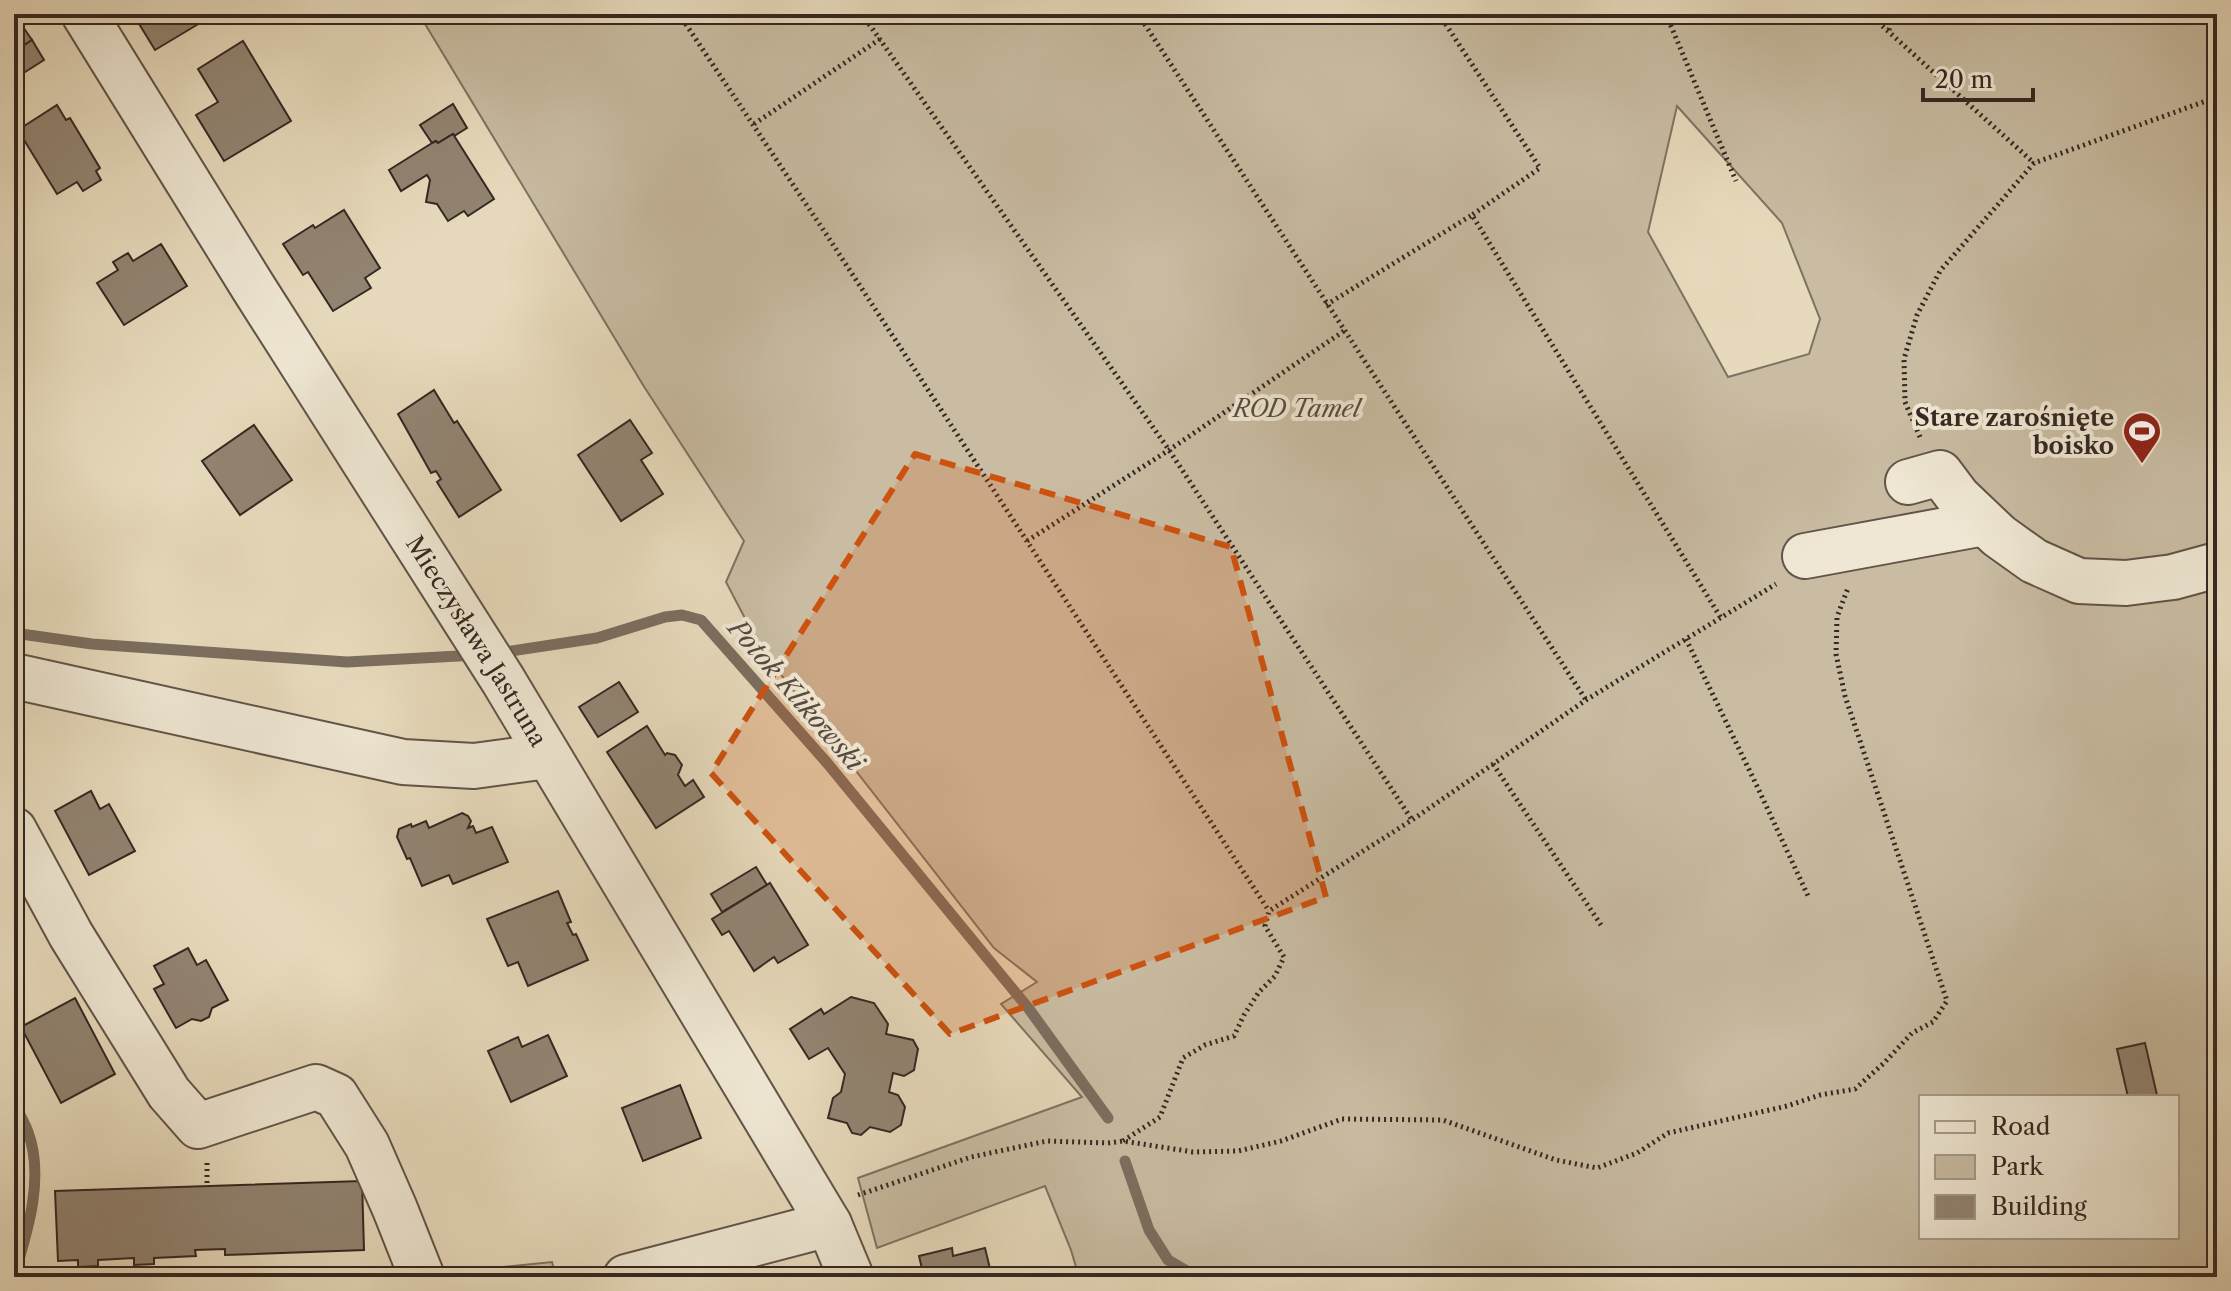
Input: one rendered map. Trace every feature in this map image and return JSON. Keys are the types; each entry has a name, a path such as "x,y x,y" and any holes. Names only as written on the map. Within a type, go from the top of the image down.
{"street":[{"name":"Mieczysława Jastruna","path":"84,14 261,300 486,653 824,1216 851,1277"},
{"path":"1924,478 1958,497 1991,530 2034,561 2079,581 2126,583 2173,577 2217,565"},
{"path":"1794,568 1991,530"},
{"path":"14,676 403,762 474,766 548,756"},
{"path":"14,830 71,935 160,1080 198,1126 316,1087 336,1096 367,1145 422,1277"},
{"path":"626,1277 824,1216"}],"path":[{"path":"679,14 1269,911"},
{"path":"862,14 1169,450 1412,820"},
{"path":"1138,14 1586,700"},
{"path":"1326,305 1472,215 1540,168 1439,14"},
{"path":"1666,14 1736,181"},
{"path":"1869,14 2034,163"},
{"path":"1889,30 1894,14"},
{"path":"754,124 880,39"},
{"path":"1924,478 1917,431 1905,402 1904,359 1917,315 1940,271 2034,163 2217,97"},
{"path":"1472,215 1721,618"},
{"path":"1027,541 1169,450 1344,331"},
{"path":"1123,1141 1160,1117 1183,1058 1205,1045 1234,1036 1259,992 1275,976 1284,957 1265,926 1269,911 1412,820 1586,700 1721,618 1794,568"},
{"path":"824,1216 971,1157 1047,1141 1123,1141 1193,1152 1238,1151 1281,1141 1342,1119 1443,1120 1556,1160 1597,1168 1637,1153 1668,1133 1855,1089 1912,1033 1933,1022 1947,1001 1845,696 1836,654 1837,617 1853,579"},
{"path":"1686,639 1809,898"},
{"path":"1493,764 1601,925"},
{"path":"207,1160 207,1185"}],"highlighted area":[{"path":"915,454 1231,547 1326,897 950,1034 711,773"}],"green space":[{"name":"ROD Tamel","path":"419,14 2217,14 2217,1277 1079,1277 1045,1186 877,1248 858,1178 1082,1097 1001,1004 1037,982 994,948 761,649 726,582 744,541 643,385","holes":["1677,106 1782,223 1820,319 1809,354 1728,377 1648,232"]},
{"path":"552,1262 556,1277 436,1277 434,1274"}],"building":[{"path":"14,14 32,40 14,52"},
{"path":"133,14 201,14 205,20 155,50"},
{"path":"32,40 44,60 14,79 14,52"},
{"path":"243,41 291,121 224,161 196,115 218,102 198,69"},
{"path":"453,104 467,128 432,143 420,125"},
{"path":"57,105 66,120 70,118 100,168 96,171 101,180 83,191 77,182 57,194 18,130"},
{"path":"453,134 494,199 468,216 464,211 448,221 437,204 426,202 430,180 427,175 401,191 389,170 432,143"},
{"path":"344,210 380,268 365,278 371,288 333,311 308,272 303,275 283,244"},
{"path":"161,244 187,286 124,325 97,283 118,270 113,262 128,253 133,261"},
{"path":"434,390 501,490 459,517 437,482 441,479 436,471 431,473 398,414"},
{"path":"630,420 652,453 641,460 663,494 621,521 578,455"},
{"path":"254,425 292,480 240,515 202,461"},
{"path":"619,682 638,712 598,737 579,707"},
{"path":"647,726 665,755 675,755 682,765 678,775 685,786 693,780 704,797 656,828 607,752"},
{"path":"91,791 100,809 109,804 135,851 89,875 55,811"},
{"path":"462,813 471,821 468,828 473,826 476,833 492,827 508,862 453,884 449,875 422,886 397,837 399,829 426,821 429,828"},
{"path":"756,867 767,885 722,912 711,894"},
{"path":"770,883 808,945 778,963 774,957 754,971 729,931 722,935 712,919"},
{"path":"558,891 571,922 567,923 588,960 528,986 518,962 508,966 487,919"},
{"path":"14,911 24,930 14,934"},
{"path":"188,948 197,965 206,960 228,1000 212,1008 209,1017 201,1021 192,1019 176,1028 154,989 164,984 154,966"},
{"path":"851,997 874,1003 888,1024 886,1034 913,1040 918,1049 914,1070 904,1076 893,1073 889,1092 898,1095 905,1107 901,1125 890,1132 870,1127 861,1135 852,1133 847,1123 828,1118 833,1098 841,1092 845,1074 828,1048 809,1059 790,1029 821,1009 824,1014"},
{"path":"75,998 115,1074 61,1103 21,1027"},
{"path":"548,1035 567,1076 511,1102 488,1051 518,1037 522,1047"},
{"path":"2145,1043 2157,1095 2128,1095 2117,1049"},
{"path":"680,1085 701,1138 643,1161 622,1108"},
{"path":"362,1181 364,1250 225,1255 225,1249 195,1250 196,1256 154,1258 154,1264 134,1265 134,1258 98,1260 98,1266 78,1267 78,1260 58,1261 55,1191"},
{"path":"952,1248 953,1256 985,1248 992,1277 924,1277 919,1256"}],"waterway":[{"name":"Potok Klikowski","path":"498,653 597,638 665,617 682,615 701,620 828,764 1029,1009 1108,1118"},
{"name":"Potok Klikowski","path":"14,633 92,644 347,662 477,655"},
{"path":"14,1104 28,1132 35,1168 32,1205 14,1276"},
{"name":"Potok Klikowski","path":"1125,1161 1149,1230 1168,1260 1197,1277"}],"place":[{"name":"Stare zarośnięte boisko","path":"2142,465"}]}
